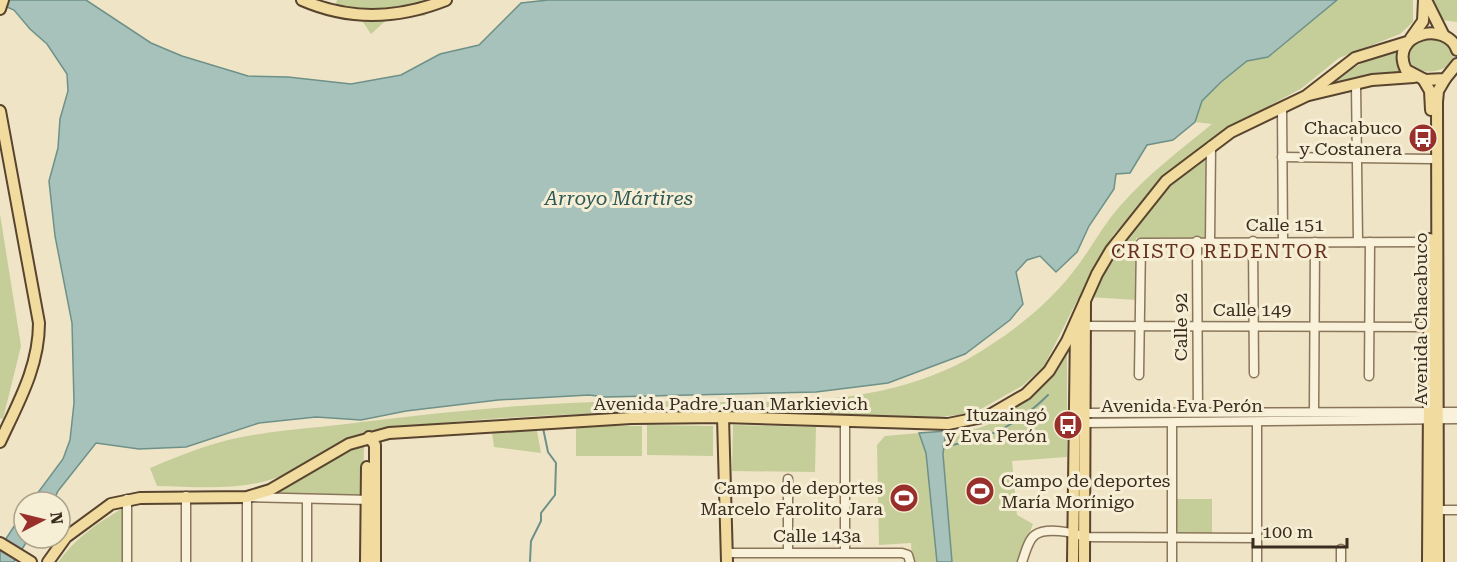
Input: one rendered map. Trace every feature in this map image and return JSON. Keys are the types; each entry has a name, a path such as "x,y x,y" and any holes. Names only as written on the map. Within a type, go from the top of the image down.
{"main road":[{"path":"302,0 334,12 358,16 411,12 446,0"},
{"path":"1425,0 1432,16 1449,34 1457,50"},
{"path":"1409,40 1423,21 1425,0"},
{"name":"Avenida Padre Juan Markievich","path":"1306,96 1355,58 1409,40 1449,34"},
{"name":"Avenida Chacabuco","path":"1409,40 1403,48 1403,65 1430,91 1431,102 1429,327 1437,562"},
{"name":"Avenida Chacabuco","path":"1428,562 1433,416 1437,102 1438,91 1451,77 1457,64"},
{"name":"Avenida Padre Juan Markievich","path":"48,562 66,537 111,504 127,499 186,496 247,497 270,490 349,444 389,433 560,420 723,417 948,424 988,416 1007,406 1036,385 1058,357 1085,298 1111,250 1166,182 1210,146 1231,132 1306,96 1356,84 1451,77"},
{"path":"0,111 39,323 37,354 32,374 1,436"},
{"path":"1084,562 1081,328 1085,298"},
{"path":"1076,317 1081,328"},
{"path":"723,417 727,558"},
{"path":"1073,562 1073,532 1082,417"},
{"path":"369,437 375,562"},
{"path":"366,562 371,500"},
{"path":"0,543 31,562"}],"street":[{"path":"1356,84 1358,242"},
{"path":"1281,108 1283,242"},
{"path":"1210,146 1210,241"},
{"path":"1282,157 1431,159"},
{"name":"Calle 151","path":"1139,325 1141,243 1197,241 1430,242"},
{"name":"Calle 92","path":"1197,241 1198,412"},
{"path":"1253,242 1254,374"},
{"path":"1314,411 1315,242"},
{"path":"1369,376 1370,242"},
{"path":"1139,325 1139,375"},
{"name":"Calle 149","path":"1081,328 1139,325 1429,327"},
{"name":"Avenida Eva Perón","path":"1082,417 1198,412 1314,411 1457,419"},
{"name":"Avenida Eva Perón","path":"1082,417 1172,423 1257,422 1433,416 1457,412"},
{"path":"845,420 845,552"},
{"path":"1257,422 1257,562"},
{"path":"1172,423 1172,562"},
{"path":"788,479 788,552"},
{"path":"186,496 186,562"},
{"path":"247,562 247,497 371,500"},
{"path":"127,499 128,562"},
{"path":"307,499 307,562"},
{"path":"1437,510 1457,510"},
{"path":"1022,562 1037,533 1073,532 1084,537 1257,538"},
{"path":"1341,549 1341,562"},
{"name":"Calle 143a","path":"727,558 788,552 845,552 909,559"}],"green space":[{"path":"337,0 447,0 424,16 392,15 371,34 359,16 334,12"},
{"path":"1337,0 1413,0 1413,22 1400,34 1339,58 1302,88 1220,133 1178,166 1114,234 1092,271 1044,366 1022,386 981,409 966,414 939,417 664,412 458,422 389,429 359,436 347,440 291,472 258,483 225,487 157,486 150,468 208,446 261,434 430,414 531,405 633,401 804,401 846,397 888,389 929,377 984,349 1014,329 1042,305 1068,279 1109,220 1130,195 1164,163 1212,124 1195,122 1202,101 1247,61 1268,57"},
{"path":"1427,0 1457,0 1457,22 1442,20"},
{"path":"1435,37 1446,39 1454,52 1452,64 1430,72 1414,68 1409,64 1408,51 1419,40"},
{"path":"1399,47 1398,57 1404,74 1314,91 1374,56"},
{"path":"1206,157 1206,240 1136,238 1136,300 1090,297 1111,256 1124,237 1154,202"},
{"path":"0,214 21,346 3,419 0,418"},
{"path":"1067,353 1067,457 1012,461 1017,515 1033,524 1018,562 952,562 943,454 946,431 979,428 1006,415 1038,387"},
{"path":"536,425 541,453 494,447 491,426"},
{"path":"647,425 713,426 713,456 647,455"},
{"path":"733,425 816,427 815,472 732,471"},
{"path":"576,426 642,426 642,456 576,456"},
{"name":"Campo de deportes Marcelo Farolito Jara","path":"919,433 926,453 937,562 912,562 911,543 879,545 877,445 885,436"},
{"path":"364,444 363,497 261,495 352,447"},
{"path":"1177,499 1212,499 1212,536 1177,536"},
{"path":"123,508 123,562 58,562 68,550 72,550 72,546 104,519"}],"water":[{"name":"Arroyo Mártires","path":"0,0 86,0 151,43 182,56 248,76 288,77 351,84 401,75 440,54 479,45 521,3 548,0 1337,0 1268,57 1247,61 1221,82 1202,101 1195,122 1173,140 1147,145 1130,173 1116,174 1114,189 1089,226 1077,252 1056,272 1040,256 1027,260 1016,272 1023,304 1010,320 965,354 888,383 816,392 606,397 589,395 498,400 406,411 361,420 316,417 259,423 186,447 139,449 96,443 59,490 40,490 63,459 70,440 74,403 72,323 55,236 49,181 58,148 60,119 68,91 67,74 47,44 14,10 0,4"},
{"path":"946,431 943,454 952,562 937,562 926,453 919,433"},
{"path":"12,530 12,550 22,550 14,562 0,562 0,548"}],"waterway":[{"path":"943,446 973,440 1000,430 1025,415 1048,395"},
{"path":"530,561 531,541 541,521 541,513 555,495 556,463 548,452 543,428"}],"place":[{"name":"Chacabuco y Costanera","path":"1423,138"},
{"name":"Ituzaingó y Eva Perón","path":"1068,425"},
{"name":"Campo de deportes María Morínigo","path":"980,491"},
{"name":"Campo de deportes Marcelo Farolito Jara","path":"904,498"}],"district":[{"name":"CRISTO REDENTOR","path":"1220,251"}]}
